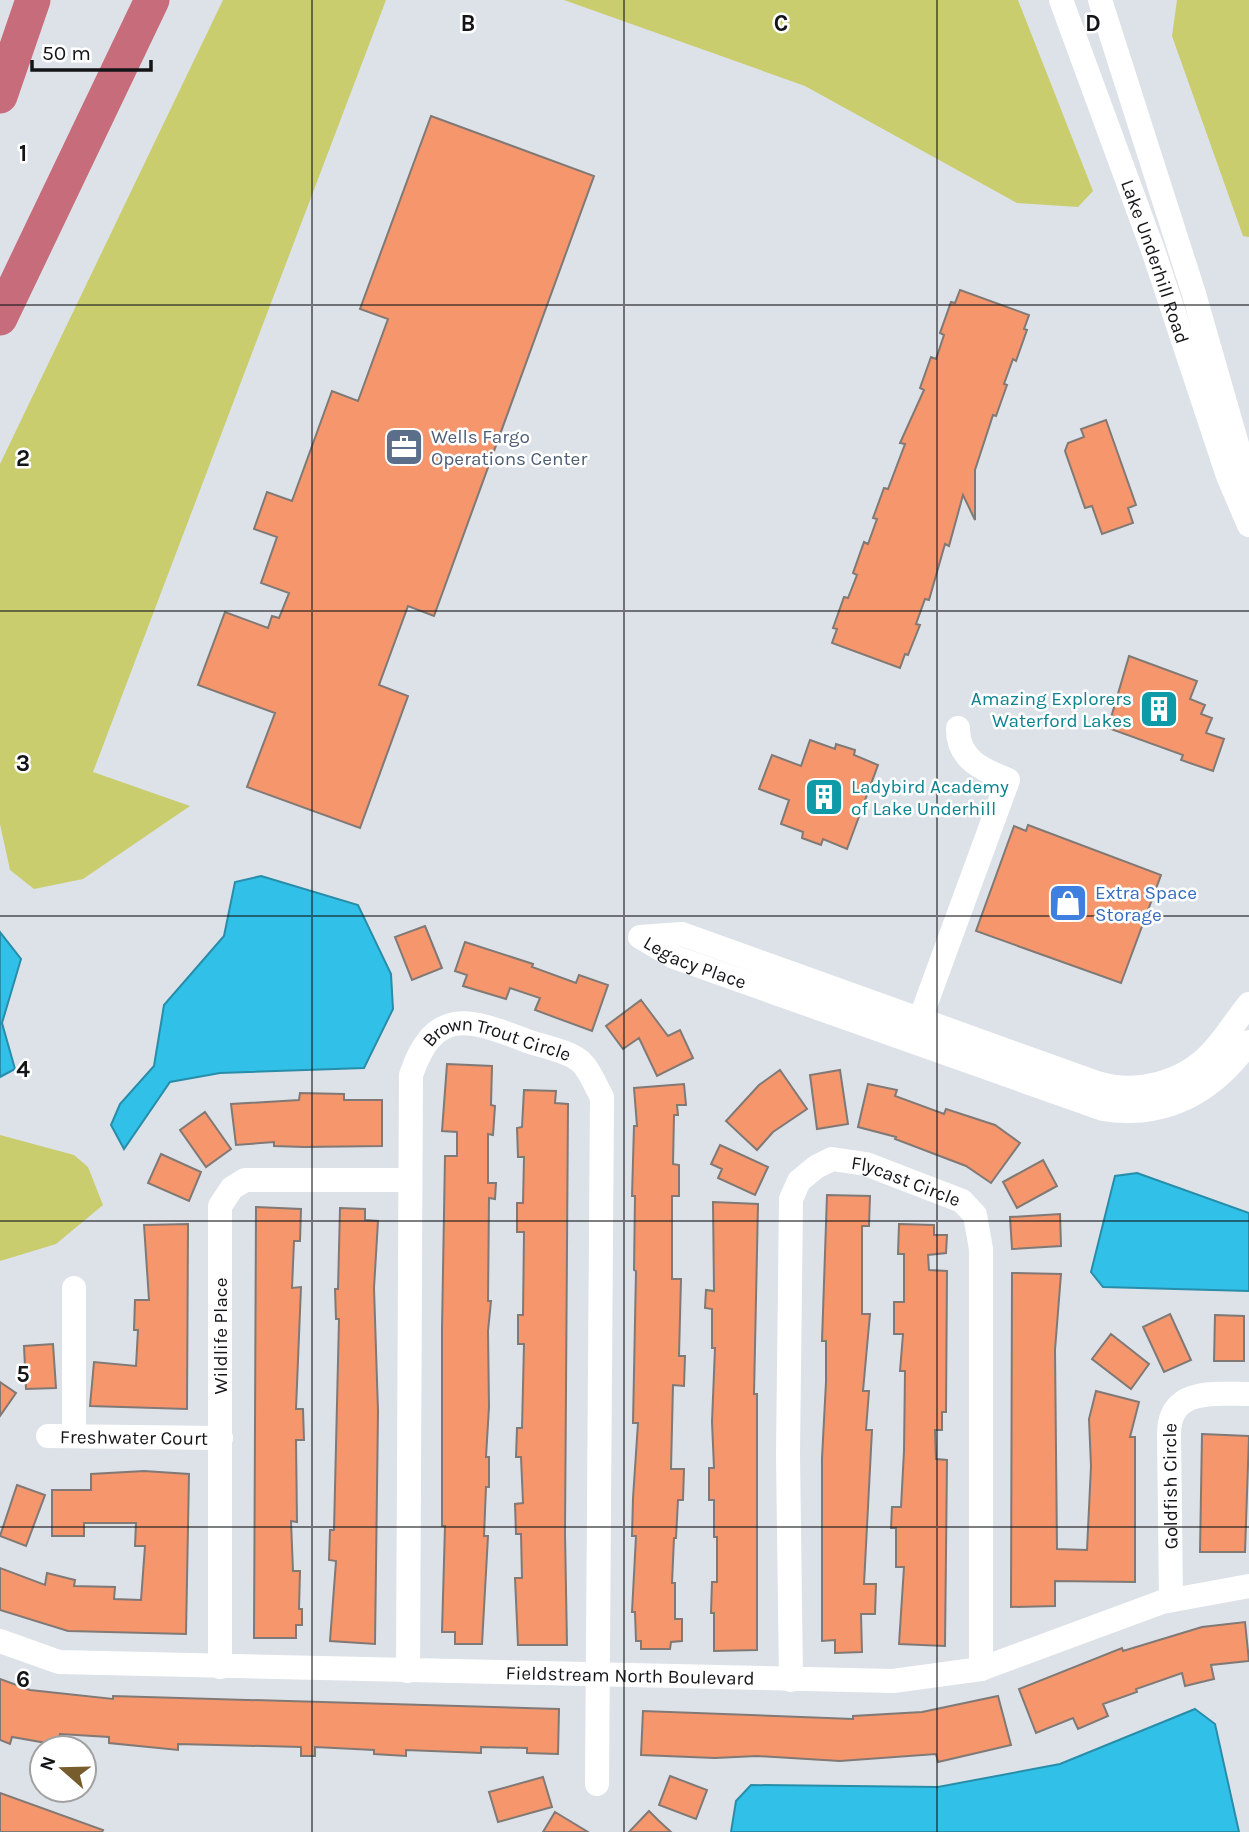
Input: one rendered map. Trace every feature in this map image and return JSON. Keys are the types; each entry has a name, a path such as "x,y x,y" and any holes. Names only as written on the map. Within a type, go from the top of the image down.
{"highway":[{"path":"0,96 33,0"},
{"path":"0,318 152,0"}],"street":[{"name":"Lake Underhill Road","path":"1061,0 1154,253 1228,475 1249,525"},
{"name":"Lake Underhill Road","path":"1100,0 1194,294 1248,477"},
{"path":"1224,398 1249,414"},
{"path":"912,1043 1008,780 985,771 968,758 960,744 958,728"},
{"name":"Legacy Place","path":"1249,1004 1211,1054 1197,1066 1174,1079 1135,1088 1097,1083 682,934 639,937 674,957 1085,1105 1136,1111 1170,1105 1199,1092 1234,1063 1249,1042"},
{"name":"Brown Trout Circle","path":"408,1671 411,1074 420,1048 434,1032 450,1025 482,1025 582,1062 603,1097 597,1784"},
{"name":"Flycast Circle","path":"791,1680 788,1454 791,1199 799,1181 816,1167 832,1159 866,1164 962,1201 975,1215 981,1249 981,1669"},
{"name":"Wildlife Place","path":"220,1667 220,1206 232,1188 245,1180 410,1180"},
{"path":"74,1288 74,1436"},
{"name":"Goldfish Circle","path":"1171,1600 1169,1427 1173,1413 1182,1401 1195,1395 1249,1394"},
{"name":"Freshwater Court","path":"48,1436 220,1438"},
{"name":"Fieldstream North Boulevard","path":"0,1641 59,1662 893,1681 981,1669 1171,1600 1249,1586"}],"green space":[{"path":"223,0 386,0 93,772 190,806 83,879 34,889 10,870 0,824 0,464"},
{"path":"564,0 1018,0 1093,191 1078,207 1017,203 805,86"},
{"path":"1177,0 1249,0 1249,237 1243,236 1172,36"},
{"path":"0,1135 74,1155 88,1167 103,1205 56,1244 0,1261"}],"water":[{"path":"261,876 358,905 391,974 393,1009 364,1068 220,1073 170,1082 124,1149 111,1125 120,1104 154,1066 164,1005 224,936 235,882"},
{"path":"0,932 21,959 2,1023 15,1069 0,1077"},
{"path":"1137,1173 1249,1213 1249,1291 1103,1287 1091,1272 1115,1176"},
{"path":"1195,1709 1215,1724 1239,1832 731,1832 736,1801 751,1785 938,1787 1060,1764"}],"building":[{"name":"Wells Fargo Operations Center","path":"431,116 594,176 434,616 408,606 379,685 408,696 360,828 247,787 275,713 198,685 225,612 268,628 272,616 279,618 289,593 261,583 277,537 254,529 267,492 292,501 332,391 358,401 388,319 360,309"},
{"path":"960,290 1029,315 1024,329 1027,330 1016,361 1013,359 1004,384 1007,385 996,416 993,415 975,470 975,520 963,495 949,546 945,544 929,600 925,599 916,624 920,625 900,668 832,643 837,629 833,628 844,597 848,598 857,575 853,573 864,542 868,544 877,519 873,518 884,488 888,489 905,444 900,443 924,390 920,388 931,357 936,359 944,335 940,333 951,302 955,303"},
{"path":"1106,420 1136,505 1128,508 1133,523 1102,534 1092,506 1085,508 1065,451 1068,443 1084,437 1081,429"},
{"name":"Amazing Explorers Waterford Lakes","path":"1129,656 1197,681 1190,699 1205,705 1201,714 1212,718 1206,733 1224,739 1213,771 1181,760 1183,755 1108,728"},
{"name":"Ladybird Academy of Lake Underhill","path":"810,740 835,749 836,744 855,750 854,755 878,765 847,849 823,839 821,845 802,838 803,832 781,824 789,800 759,789 772,755 801,766"},
{"name":"Extra Space Storage","path":"1028,825 1161,875 1121,983 976,931 1014,826 1026,831"},
{"path":"425,926 442,968 412,980 395,937"},
{"path":"465,942 533,964 532,967 576,983 579,975 608,985 592,1031 535,1010 540,998 510,988 506,999 463,986 467,975 455,971"},
{"path":"641,1000 668,1036 680,1030 693,1058 657,1076 639,1038 623,1049 606,1026"},
{"path":"447,1064 492,1066 491,1105 495,1106 493,1135 488,1134 488,1183 496,1183 495,1199 489,1198 488,1301 491,1301 486,1457 489,1457 489,1487 486,1487 484,1536 488,1536 482,1644 455,1644 455,1632 442,1632 445,1526 442,1526 442,1329 445,1156 457,1156 457,1132 442,1131"},
{"path":"780,1070 807,1109 773,1132 757,1150 726,1121 759,1085"},
{"path":"840,1070 848,1124 817,1129 810,1075"},
{"path":"684,1084 686,1105 677,1105 678,1115 674,1115 673,1164 679,1165 679,1196 672,1196 672,1279 681,1279 679,1356 685,1356 684,1386 673,1385 671,1469 684,1469 683,1500 678,1500 674,1538 672,1583 675,1583 675,1619 682,1619 682,1641 671,1642 670,1649 641,1649 641,1641 636,1641 635,1612 632,1612 636,1536 632,1536 633,1498 638,1423 633,1423 636,1271 635,1196 632,1196 634,1126 637,1126 634,1088"},
{"path":"868,1084 897,1090 895,1096 944,1114 946,1109 995,1125 1020,1143 991,1183 966,1166 895,1139 896,1137 858,1127"},
{"path":"524,1090 556,1091 555,1103 568,1104 565,1533 567,1645 518,1645 515,1578 522,1578 521,1534 516,1534 515,1504 523,1503 521,1457 516,1457 517,1428 522,1428 524,1344 518,1344 518,1315 523,1315 524,1232 517,1232 517,1203 523,1203 524,1157 518,1157 517,1128 522,1127"},
{"path":"300,1093 344,1094 344,1100 382,1100 382,1146 274,1146 274,1142 236,1145 231,1104 299,1100"},
{"path":"205,1112 231,1149 206,1167 180,1130"},
{"path":"720,1145 768,1167 755,1195 718,1178 722,1169 711,1164"},
{"path":"161,1154 201,1172 189,1201 148,1183"},
{"path":"1043,1160 1057,1186 1017,1208 1003,1182"},
{"path":"827,1195 870,1196 869,1226 862,1226 862,1314 870,1314 863,1391 869,1391 866,1430 872,1430 864,1584 876,1584 875,1614 861,1614 862,1652 835,1653 835,1640 822,1641 822,1458 826,1341 822,1341"},
{"path":"713,1202 758,1204 754,1394 757,1394 757,1650 714,1651 714,1613 711,1613 712,1582 717,1582 717,1537 714,1537 714,1500 709,1500 709,1468 714,1468 712,1422 715,1348 712,1348 712,1309 705,1308 706,1290 714,1291"},
{"path":"256,1207 301,1209 300,1241 294,1241 292,1288 301,1287 296,1409 303,1409 304,1440 296,1440 297,1522 291,1521 293,1571 300,1571 299,1609 302,1609 302,1625 296,1625 296,1638 254,1638"},
{"path":"340,1208 365,1209 365,1220 378,1221 374,1288 378,1411 375,1644 330,1641 336,1561 329,1560 330,1530 334,1530 339,1319 336,1319 335,1289 338,1289"},
{"path":"1060,1214 1061,1246 1012,1249 1010,1217"},
{"path":"188,1224 187,1409 90,1406 94,1362 136,1366 138,1330 134,1330 135,1300 149,1300 144,1225"},
{"path":"899,1224 934,1225 934,1235 947,1235 946,1253 928,1255 929,1270 947,1271 946,1412 942,1412 942,1430 935,1430 936,1459 947,1460 945,1646 899,1644 904,1567 896,1567 896,1528 891,1528 892,1507 901,1507 904,1451 905,1371 900,1371 903,1334 894,1334 894,1302 904,1302 904,1254 898,1254"},
{"path":"1012,1273 1061,1274 1055,1350 1057,1549 1087,1550 1091,1466 1089,1419 1096,1391 1139,1402 1130,1437 1135,1437 1135,1582 1055,1581 1055,1606 1011,1607"},
{"path":"1170,1314 1191,1360 1164,1372 1143,1327"},
{"path":"1215,1315 1244,1316 1244,1361 1214,1361"},
{"path":"1111,1334 1149,1364 1131,1389 1092,1359"},
{"path":"53,1344 56,1388 26,1389 24,1346"},
{"path":"0,1382 16,1393 0,1416"},
{"path":"1202,1434 1249,1436 1245,1552 1200,1552"},
{"path":"144,1471 189,1474 186,1634 68,1631 0,1610 0,1568 45,1585 47,1573 75,1580 74,1586 115,1587 114,1599 141,1600 145,1546 135,1546 136,1523 84,1523 84,1536 52,1536 52,1490 91,1490 91,1474"},
{"path":"17,1485 45,1495 26,1546 0,1536"},
{"path":"1245,1622 1249,1661 1211,1665 1214,1679 1185,1686 1182,1673 1103,1704 1108,1716 1078,1729 1073,1718 1036,1733 1019,1689 1122,1648 1123,1651 1202,1627"},
{"path":"0,1679 30,1690 113,1699 113,1696 559,1709 558,1754 527,1753 527,1748 481,1747 481,1753 406,1750 406,1756 374,1754 374,1750 315,1747 315,1756 301,1756 301,1747 178,1744 178,1750 109,1743 109,1737 98,1736 98,1734 28,1734 28,1740 12,1737 10,1744 0,1740"},
{"path":"998,1696 1011,1745 938,1762 936,1754 840,1761 757,1756 715,1758 641,1755 643,1711 853,1719 853,1716 922,1712"},
{"path":"670,1776 707,1790 696,1819 659,1805"},
{"path":"543,1777 552,1807 498,1822 489,1792"},
{"path":"0,1793 103,1830 102,1832 0,1832"},
{"path":"649,1811 658,1820 671,1832 629,1832"},
{"path":"555,1812 588,1832 543,1832"}],"place":[{"name":"Wells Fargo Operations Center","path":"404,447"},
{"name":"Amazing Explorers Waterford Lakes","path":"1159,709"},
{"name":"Ladybird Academy of Lake Underhill","path":"824,797"},
{"name":"Extra Space Storage","path":"1068,903"}]}
